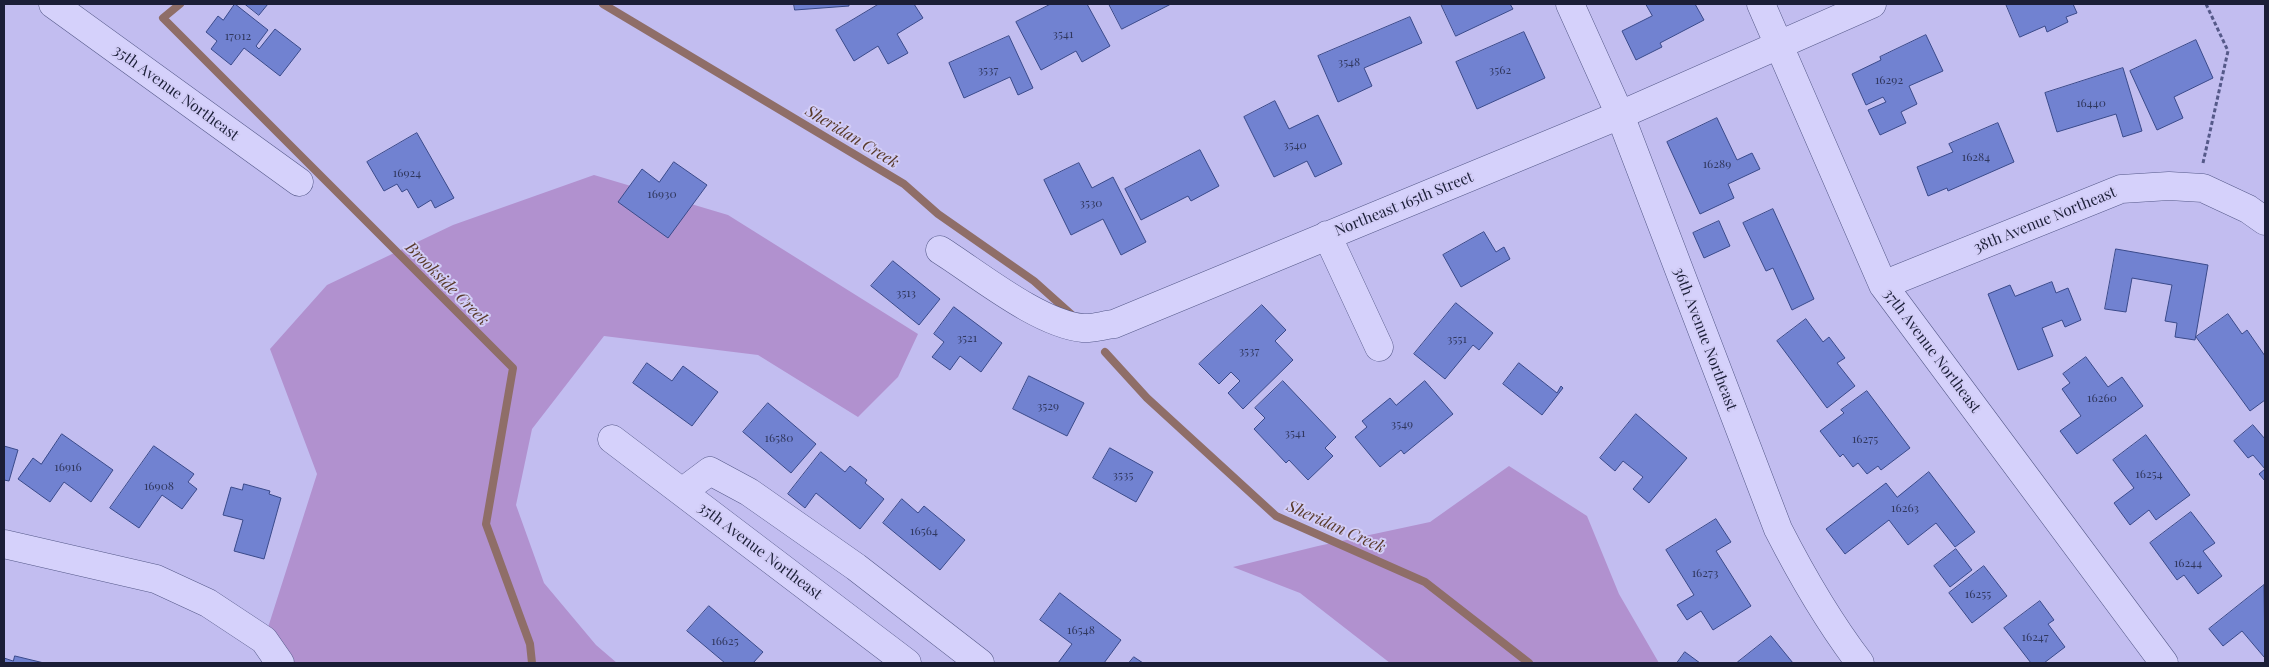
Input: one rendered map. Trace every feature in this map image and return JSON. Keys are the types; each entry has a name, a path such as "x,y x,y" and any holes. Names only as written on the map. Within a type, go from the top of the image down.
{"street":[{"name":"35th Avenue Northeast","path":"53,4 298,182"},
{"name":"36th Avenue Northeast","path":"1570,4 1620,115 1778,529 1802,575 1840,637 1860,663"},
{"name":"37th Avenue Northeast","path":"1761,4 1883,285 2164,663"},
{"name":"Northeast 165th Street","path":"940,250 1029,307 1052,319 1084,328 1114,324 1620,115 1872,4"},
{"name":"38th Avenue Northeast","path":"1883,285 2121,189 2168,186 2203,188 2248,209 2265,221"},
{"path":"1328,235 1379,347"},
{"name":"35th Avenue Northeast","path":"612,439 907,663"},
{"path":"682,492 710,471 749,492 856,567 980,663"},
{"path":"4,544 156,579 208,603 264,640 280,663"}],"path":[{"path":"2198,188 2228,52 2206,4"}],"shaded area":[{"path":"594,175 728,215 918,334 898,377 858,417 758,355 604,336 532,429 516,505 544,583 596,645 617,663 280,663 264,640 317,474 270,349 327,285 453,225"},
{"path":"1509,466 1587,516 1619,594 1659,663 1390,663 1300,593 1233,567 1318,546 1430,522"}],"building":[{"path":"235,4 268,30 256,46 259,49 275,29 301,49 280,76 244,48 231,65 211,49 217,41 206,32 218,16 223,20"},
{"path":"245,4 268,4 259,15"},
{"path":"794,4 849,4 849,6 795,10"},
{"path":"879,4 914,4 923,18 897,34 908,53 888,64 878,46 854,61 836,30"},
{"path":"1051,4 1087,4 1110,46 1082,62 1076,51 1041,70 1016,22"},
{"path":"1109,4 1171,4 1122,29"},
{"path":"1441,4 1510,4 1513,9 1456,36"},
{"path":"1646,4 1695,4 1704,20 1660,43 1662,47 1636,60 1622,31 1652,16"},
{"path":"2006,4 2073,4 2077,13 2066,17 2068,22 2047,32 2045,26 2020,37"},
{"path":"1410,17 1422,43 1364,68 1372,86 1338,102 1318,56"},
{"path":"1524,32 1545,78 1477,109 1456,62"},
{"path":"1926,35 1943,71 1909,86 1917,104 1901,112 1906,123 1880,135 1868,110 1886,102 1883,97 1866,105 1852,74 1881,60 1880,57"},
{"path":"1009,36 1033,88 1018,95 1010,77 964,98 949,63"},
{"path":"2196,40 2213,78 2174,97 2183,118 2157,130 2130,71"},
{"path":"2123,68 2142,131 2123,137 2116,114 2057,132 2045,93"},
{"path":"1275,101 1289,129 1318,115 1342,164 1315,177 1307,161 1274,177 1244,117"},
{"path":"1717,118 1737,160 1752,153 1760,169 1728,184 1734,198 1700,214 1667,142"},
{"path":"1998,123 2014,162 1948,191 1947,188 1928,196 1917,167 1953,152 1949,144"},
{"path":"417,133 454,198 435,208 431,200 418,208 407,189 402,192 397,184 384,191 367,162"},
{"path":"1200,150 1219,186 1191,201 1188,196 1141,220 1125,189"},
{"path":"674,162 707,185 668,238 618,202 642,169 659,182"},
{"path":"1079,163 1092,188 1113,177 1146,242 1121,255 1103,219 1071,235 1044,180"},
{"path":"1773,209 1814,299 1792,310 1773,268 1766,271 1743,223"},
{"path":"1719,221 1730,246 1704,258 1693,233"},
{"path":"1484,232 1496,252 1504,247 1510,259 1461,287 1443,255"},
{"path":"2116,249 2208,265 2195,340 2175,337 2177,323 2165,321 2172,285 2132,278 2126,312 2105,309"},
{"path":"893,261 940,299 919,325 871,286"},
{"path":"2052,282 2056,293 2068,288 2081,320 2065,327 2062,320 2042,328 2053,356 2018,370 1988,294 2010,285 2015,296"},
{"path":"1456,303 1493,333 1479,350 1473,345 1445,379 1414,354"},
{"path":"1262,305 1286,330 1275,341 1293,360 1243,409 1228,393 1240,381 1231,372 1219,384 1199,364"},
{"path":"954,307 1002,343 981,372 960,356 950,370 932,357 944,342 934,334"},
{"path":"2228,314 2242,334 2247,330 2265,356 2265,400 2250,411 2196,337"},
{"path":"1806,319 1823,342 1829,337 1845,358 1837,363 1855,386 1827,408 1777,341"},
{"path":"2086,357 2108,387 2122,377 2143,406 2077,454 2060,431 2081,416 2062,389 2070,383 2063,374"},
{"path":"647,363 672,381 683,366 718,392 692,426 633,383"},
{"path":"1519,363 1557,393 1561,386 1563,388 1542,415 1503,384"},
{"path":"1029,376 1084,403 1067,436 1013,409"},
{"path":"1283,381 1336,437 1325,448 1333,456 1308,480 1289,460 1286,463 1254,429 1265,418 1255,408"},
{"path":"1425,381 1453,414 1404,454 1401,450 1380,467 1355,437 1367,427 1362,421 1390,398 1396,405"},
{"path":"1867,391 1910,448 1881,470 1878,466 1867,474 1858,463 1853,467 1843,454 1840,457 1820,431 1844,413 1841,410"},
{"path":"768,403 816,444 791,473 743,432"},
{"path":"1636,414 1687,458 1649,503 1633,489 1643,477 1623,461 1615,471 1600,458"},
{"path":"2253,425 2265,439 2265,469 2253,455 2248,458 2234,441"},
{"path":"62,434 113,470 91,502 64,482 50,502 18,479 33,458 41,464"},
{"path":"2146,435 2190,495 2156,520 2149,510 2130,525 2114,503 2134,488 2113,460"},
{"path":"4,446 18,450 9,481 4,480"},
{"path":"154,446 194,474 188,482 197,489 182,509 162,495 139,528 110,508"},
{"path":"1110,448 1153,472 1136,502 1093,478"},
{"path":"821,452 845,472 850,466 867,480 865,483 884,499 860,529 816,493 805,508 788,494"},
{"path":"2265,469 2265,481 2259,474"},
{"path":"1929,472 1975,532 1955,547 1936,523 1908,545 1889,520 1845,554 1826,529 1886,483 1897,497"},
{"path":"244,484 270,491 269,494 281,498 264,559 234,551 243,520 223,515 231,487 242,490"},
{"path":"902,499 918,513 924,506 965,540 940,570 883,523"},
{"path":"2191,512 2215,543 2203,551 2222,576 2198,594 2184,575 2177,580 2150,543"},
{"path":"1716,519 1731,542 1716,551 1751,606 1713,630 1701,611 1687,620 1677,605 1694,595 1666,550"},
{"path":"1956,549 1972,570 1950,587 1934,566"},
{"path":"1984,566 2007,596 1972,623 1949,593"},
{"path":"2264,585 2265,656 2242,631 2223,646 2209,629"},
{"path":"1060,593 1121,640 1104,663 1058,663 1072,644 1040,620"},
{"path":"2040,601 2054,620 2048,624 2065,647 2044,663 2031,663 2004,628"},
{"path":"709,606 763,652 753,663 725,663 687,631"},
{"path":"1771,636 1793,663 1738,662"},
{"path":"1685,652 1700,663 1677,663"},
{"path":"15,656 44,663 4,663 4,658 13,661"},
{"path":"1134,657 1143,663 1129,663"}],"waterway":[{"name":"Brookside Creek","path":"180,4 163,18 513,368 486,524 530,644 532,663"},
{"name":"Sheridan Creek","path":"603,4 904,184 938,214 1034,281 1072,315"},
{"name":"Sheridan Creek","path":"1105,352 1147,398 1276,516 1425,582 1529,663"}]}
